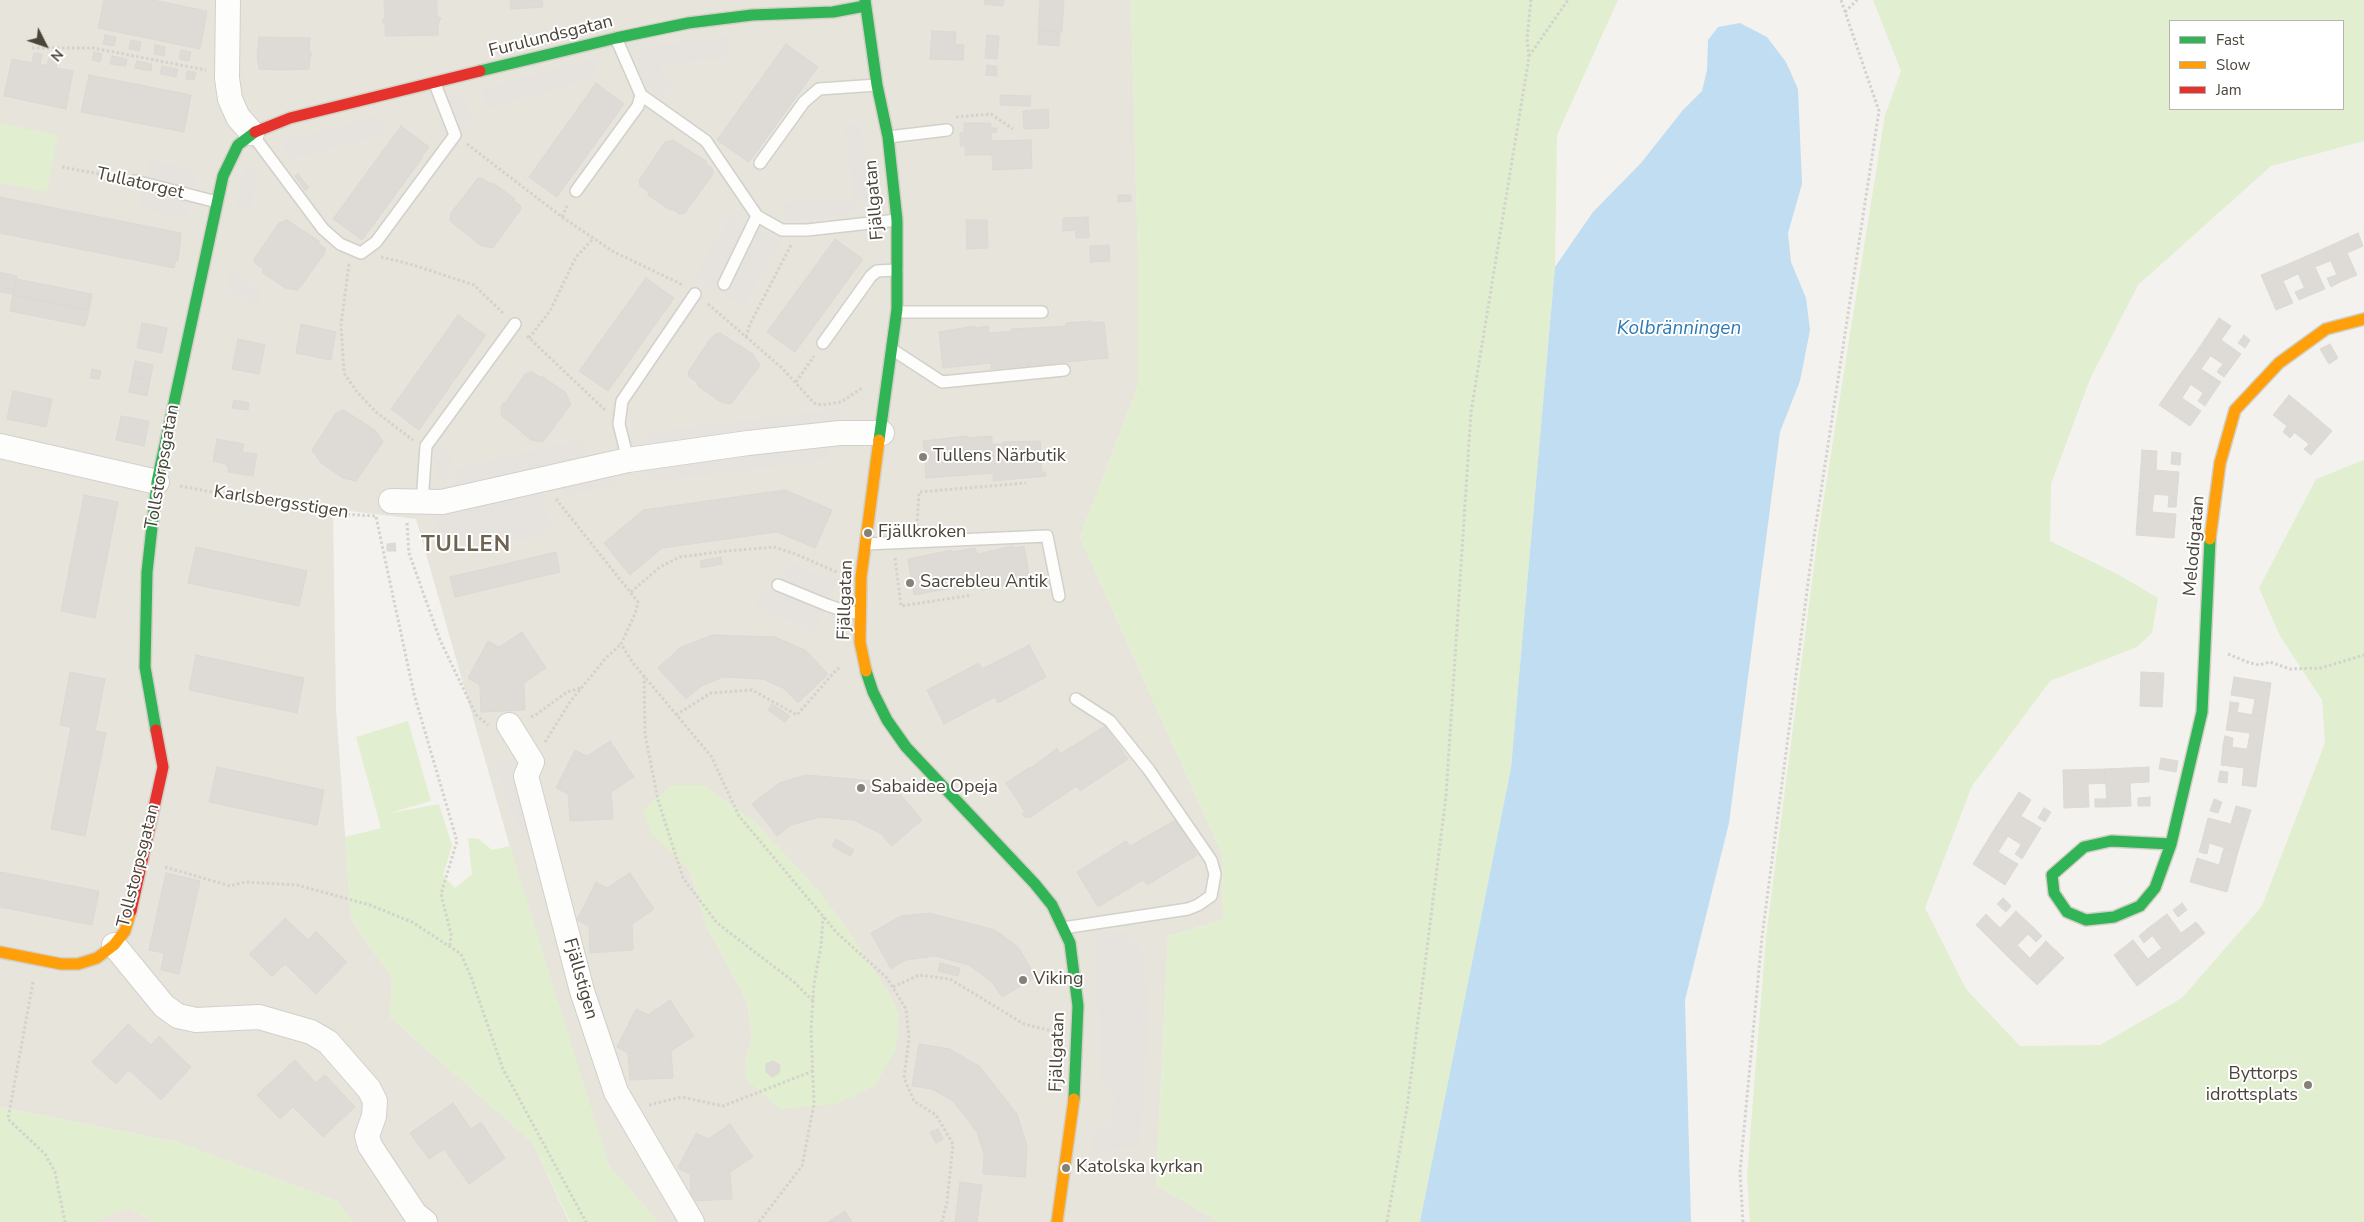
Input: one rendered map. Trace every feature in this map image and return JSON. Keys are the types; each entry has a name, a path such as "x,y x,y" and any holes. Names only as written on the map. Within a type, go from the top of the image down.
{"street":[{"path":"228,0 227,78 230,99 238,117 252,134"},
{"name":"Furulundsgatan","path":"252,134 290,118 363,99 435,84 616,38 698,22 752,15 833,12 865,3"},
{"name":"Fjällgatan","path":"865,3 888,136 897,220 897,312 862,577 859,613 863,661 880,706 906,747 1035,884 1052,905 1070,943 1078,1006 1078,1038 1073,1117 1057,1222"},
{"name":"Tollstorpsgatan","path":"114,945 124,931 163,767 145,668 147,572 157,482 217,202 230,159 238,145 252,134"},
{"name":"Melodigatan","path":"2171,844 2111,841 2084,847 2052,875 2054,893 2067,912 2086,920 2114,917 2140,906 2155,888 2171,844 2202,712 2211,526 2220,463 2235,410 2279,362 2326,329 2364,319"},
{"path":"399,505 442,502 628,460 840,433 882,433"},
{"path":"0,446 157,482"},
{"path":"496,726 532,762"},
{"name":"Fjällstigen","path":"532,762 526,776 582,991 616,1092 692,1222"},
{"path":"0,952 61,964 78,964 96,958 114,945 164,1006 178,1016 196,1020 260,1017 311,1032 328,1042 369,1089 375,1101 374,1116 367,1136 370,1146 415,1214 425,1222"}],"lane":[{"path":"616,38 641,95 706,141 757,216 782,230 800,230 897,220"},
{"path":"252,134 323,229 340,244 361,253 376,242 455,135 435,84"},
{"path":"760,162 804,102 819,89 878,86"},
{"path":"576,190 638,106 641,95"},
{"path":"888,136 947,130"},
{"name":"Tullatorget","path":"135,181 217,202"},
{"path":"724,284 757,216"},
{"path":"823,342 871,276 877,271 897,270"},
{"path":"628,460 619,424 622,401 695,294"},
{"path":"897,312 1042,312"},
{"path":"399,505 426,446 515,324"},
{"path":"892,349 942,382 1064,370"},
{"path":"866,544 1047,536 1059,596"},
{"path":"778,585 833,608 859,613"},
{"path":"1063,928 1188,909 1211,896 1215,874 1211,860 1149,770 1110,720 1076,699"}],"path":[{"path":"1388,1222 1407,1108 1446,796 1471,412 1529,57 1527,39 1531,0"},
{"path":"1529,57 1568,0"},
{"path":"1743,1222 1740,1172 1762,937 1814,537 1879,111 1841,0"},
{"path":"1845,12 1857,0"},
{"path":"32,48 93,48 209,70"},
{"path":"947,130 957,116 991,114 1013,129"},
{"path":"455,135 516,179 562,217 614,252 678,280 796,382 814,403 822,406 841,402 857,393 868,382 887,382"},
{"name":"Tullatorget","path":"62,168 135,181"},
{"path":"746,337 750,324 800,230"},
{"path":"529,338 550,311 576,257 594,238"},
{"path":"351,248 341,326 344,372 357,392 376,412 414,440 426,446"},
{"path":"796,382 823,342"},
{"path":"532,762 581,688 605,659 621,644 635,614 638,602 551,493 545,478"},
{"name":"Karlsbergsstigen","path":"157,482 322,513 399,505"},
{"path":"916,542 919,492 1026,483"},
{"path":"399,505 409,552 440,640 476,715 496,726 537,714 566,692 581,688"},
{"path":"399,505 414,694 457,841 441,894 451,934 450,945"},
{"path":"893,543 901,606 972,596"},
{"path":"631,592 660,567 680,557 774,547 793,553 848,578 862,577"},
{"path":"621,644 633,663 711,756 739,816 837,933 887,978 906,1009 909,1039 904,1078 914,1101 936,1115 953,1144 947,1202 942,1222"},
{"path":"2206,644 2250,663 2259,665 2270,662 2290,669 2321,668 2364,655"},
{"path":"676,715 711,693 752,690 797,715 837,669 863,661"},
{"path":"644,675 645,734 658,800 683,878 717,923 794,982 813,1001"},
{"path":"142,861 230,886 245,882 297,885 370,905 412,922 450,945 461,954 471,976 503,1069 586,1222"},
{"path":"759,1222 802,1166 814,1104 811,1030 824,917"},
{"path":"38,959 8,1119 45,1154 56,1172 65,1222"},
{"path":"893,987 919,975 950,979 1024,1024 1078,1038"},
{"path":"626,1110 681,1097 723,1106 813,1071"}],"shaded area":[{"path":"0,0 1131,0 1138,258 1138,386 1080,537 1222,854 1223,920 1168,936 1156,1185 1219,1222 658,1222 609,1166 522,889 416,519 333,509 336,707 351,919 392,978 390,1017 533,1143 569,1222 353,1222 337,1201 176,1142 0,1107","holes":["753,820 818,891 847,929 889,994 899,1016 745,1063 752,1038 747,1001 707,927 690,871"]},
{"path":"727,36 729,58 659,65 673,87 660,101 639,73 639,48"},
{"path":"593,58 598,77 486,109 481,89"},
{"path":"462,93 476,121 463,128 447,96"},
{"path":"380,115 386,134 288,160 282,141"},
{"path":"860,122 874,201 854,203 845,125"},
{"path":"150,160 199,171 187,219 139,208"},
{"path":"244,168 259,172 251,209 236,205"},
{"path":"852,198 855,212 785,222 782,203"},
{"path":"731,214 780,242 744,306 695,278"},
{"path":"231,270 259,289 258,305 228,290"},
{"path":"841,408 843,423 649,448 647,433"},
{"path":"581,439 585,456 457,486 453,469"},
{"path":"829,445 831,460 648,482 646,466"},
{"path":"449,447 451,478 437,479 434,448"},
{"path":"612,472 615,487 564,496 561,481"},
{"path":"541,488 552,532 446,559 434,515"},
{"path":"787,561 837,581 816,632 756,607 762,592 773,596"},
{"path":"508,758 537,834 523,840 493,761"},
{"path":"1094,930 1127,933 1143,953 1149,1015 1140,1145 1092,1154 1092,1134 1113,1123 1115,1095 1102,1083"},
{"path":"128,1207 154,1222 92,1222"}],"green space":[{"path":"1131,0 1618,0 1557,135 1555,267 1511,768 1420,1222 1219,1222 1156,1185 1168,936 1223,920 1222,854 1080,537 1138,386 1138,258"},
{"path":"1873,0 2364,0 2364,141 2271,166 2138,285 2090,379 2051,484 2050,541 2119,575 2158,598 2152,633 2137,647 2050,681 1972,786 1925,908 1966,989 2020,1046 2100,1045 2182,998 2262,906 2325,743 2322,700 2280,636 2259,588 2316,479 2364,460 2364,1222 1750,1222 1747,1175 1766,936 1818,535 1885,115 1901,71"},
{"path":"0,123 58,135 47,192 0,183"},
{"path":"408,721 431,801 386,814 439,804 452,845 443,876 455,888 472,874 468,838 479,839 492,850 510,846 609,1166 658,1222 570,1222 533,1143 390,1017 392,978 351,919 345,837 381,828 356,737"},
{"path":"672,785 704,785 753,820 818,891 847,929 889,994 899,1016 896,1049 875,1086 836,1104 780,1109 746,1080 745,1063 752,1038 747,1001 707,927 690,871 651,833 643,810"},
{"path":"0,1107 176,1142 337,1201 353,1222 154,1222 128,1207 92,1222 0,1222"}],"water":[{"name":"Kolbränningen","path":"1740,23 1767,37 1786,62 1798,89 1802,184 1788,233 1791,262 1806,298 1810,330 1800,381 1780,432 1729,823 1685,1000 1691,1222 1420,1222 1511,768 1555,267 1593,212 1641,163 1683,110 1702,91 1707,70 1708,40 1718,27"}],"building":[{"path":"104,0 153,0 207,11 200,49 98,28"},
{"path":"437,0 437,16 441,18 438,24 438,35 385,36 385,25 382,20 385,18 384,1"},
{"path":"510,0 542,0 543,7 511,9"},
{"path":"985,0 1004,0 1003,6 984,4"},
{"path":"1040,0 1064,0 1062,32 1038,30"},
{"path":"1039,30 1060,32 1059,46 1038,44"},
{"path":"932,31 956,32 955,44 964,45 963,60 930,59"},
{"path":"105,35 116,37 114,46 103,44"},
{"path":"987,35 999,36 997,59 985,58"},
{"path":"259,37 310,38 309,50 312,55 310,57 309,69 259,69 257,55"},
{"path":"131,40 141,42 139,51 129,49"},
{"path":"786,44 818,67 749,162 717,140"},
{"path":"155,45 165,47 164,56 154,54"},
{"path":"181,50 191,52 189,61 179,59"},
{"path":"94,52 102,54 100,62 92,60"},
{"path":"34,53 42,54 40,64 47,66 49,56 58,57 56,68 73,71 66,109 4,96 12,59 32,63"},
{"path":"112,56 127,59 126,66 110,64"},
{"path":"137,61 152,64 151,71 135,68"},
{"path":"987,65 997,66 997,76 986,75"},
{"path":"162,66 178,69 176,77 160,74"},
{"path":"187,71 196,72 194,80 186,79"},
{"path":"89,75 191,95 184,132 81,112"},
{"path":"596,83 624,104 557,197 529,177"},
{"path":"1000,95 1031,96 1030,106 1000,105"},
{"path":"1048,109 1049,128 1024,129 1023,111"},
{"path":"964,123 991,123 991,128 997,128 997,132 991,133 992,141 1031,140 1032,168 993,170 992,155 965,155 965,146 960,146 960,133 964,133"},
{"path":"401,126 429,147 362,240 333,219"},
{"path":"673,140 706,161 706,164 712,168 713,174 685,213 679,214 648,195 648,191 640,186 639,180 665,142"},
{"path":"298,174 309,188 305,190 295,176"},
{"path":"478,178 493,183 514,198 521,209 493,248 481,246 450,221 451,213"},
{"path":"1118,195 1131,195 1131,201 1118,202"},
{"path":"0,197 181,233 178,261 176,260 174,268 0,233"},
{"path":"1088,217 1089,238 1076,238 1075,230 1063,231 1063,218"},
{"path":"287,220 319,241 319,244 325,248 325,253 298,290 285,288 263,273 263,269 255,263 254,259 279,223"},
{"path":"966,220 987,220 988,248 967,249"},
{"path":"2358,233 2363,246 2347,253 2357,275 2340,282 2325,248"},
{"path":"835,239 863,259 795,352 767,332"},
{"path":"1109,245 1110,261 1090,262 1090,246"},
{"path":"2325,248 2330,261 2315,267 2325,289 2308,296 2293,262"},
{"path":"2293,262 2298,274 2283,281 2293,303 2276,310 2261,275"},
{"path":"0,272 17,276 13,294 0,292"},
{"path":"2336,275 2340,282 2331,287 2327,278"},
{"path":"646,278 674,298 608,391 579,371"},
{"path":"16,279 92,294 89,310 13,295"},
{"path":"2304,288 2308,296 2299,300 2295,292"},
{"path":"13,295 89,310 85,326 10,311"},
{"path":"458,315 486,335 419,430 391,409"},
{"path":"2219,318 2231,326 2221,340 2241,354 2230,369 2199,348"},
{"path":"1091,321 1091,323 1104,322 1108,358 991,369 991,363 943,368 939,332 975,326 976,328 988,326 989,333 1011,331 1011,329 1066,326 1066,323"},
{"path":"142,323 167,328 162,353 137,348"},
{"path":"301,324 336,332 331,360 296,353"},
{"path":"720,333 753,354 760,365 732,403 728,404 719,401 698,386 697,382 689,377 688,372 710,339"},
{"path":"2244,335 2250,340 2245,348 2238,343"},
{"path":"238,339 265,345 259,374 232,369"},
{"path":"2330,344 2338,358 2329,364 2320,349"},
{"path":"2199,348 2211,355 2201,369 2221,382 2210,398 2179,376"},
{"path":"135,361 153,365 150,380 132,377"},
{"path":"2223,364 2230,369 2224,377 2217,372"},
{"path":"92,369 101,371 99,379 90,378"},
{"path":"532,372 565,392 571,404 543,442 531,440 501,415 503,403 505,403 525,374"},
{"path":"2179,376 2191,384 2182,398 2201,411 2190,426 2159,405"},
{"path":"132,377 150,380 147,396 129,392"},
{"path":"13,391 52,399 46,427 7,419"},
{"path":"2203,393 2210,398 2205,406 2198,401"},
{"path":"2289,395 2311,413 2290,438 2283,432 2287,426 2273,415"},
{"path":"234,400 249,403 248,410 232,408"},
{"path":"344,410 376,431 383,442 356,481 343,478 321,463 312,450 336,413"},
{"path":"2311,413 2332,431 2311,455 2304,449 2309,444 2295,433"},
{"path":"121,416 149,421 144,446 116,440"},
{"path":"967,436 968,438 992,436 992,444 1040,441 1042,472 1046,472 1046,476 993,481 993,473 926,478 923,441"},
{"path":"217,439 244,444 242,452 257,454 253,476 228,472 229,467 226,464 213,461"},
{"path":"2142,450 2157,451 2156,470 2179,472 2177,496 2139,493"},
{"path":"2172,452 2181,453 2180,465 2171,464"},
{"path":"785,490 832,510 815,548 777,532 662,548 630,575 604,543 643,510"},
{"path":"2139,493 2154,495 2152,512 2176,514 2174,538 2136,535"},
{"path":"84,495 118,502 95,618 61,611"},
{"path":"2169,496 2177,496 2176,507 2168,507"},
{"path":"395,543 396,551 387,551 387,544"},
{"path":"1012,546 1012,548 1024,546 1030,581 981,590 980,583 914,595 908,559 952,550 952,552 975,548 977,554"},
{"path":"196,547 307,571 299,606 188,583"},
{"path":"556,552 560,572 455,597 450,577"},
{"path":"721,557 722,564 701,568 700,561"},
{"path":"522,632 546,668 524,683 525,710 481,712 480,685 468,678 488,641 499,647"},
{"path":"713,635 775,637 805,650 828,674 798,703 783,688 763,679 723,677 701,686 686,699 658,668 681,647"},
{"path":"1029,645 1046,677 998,703 995,697 944,724 927,690 979,663 982,669"},
{"path":"196,655 304,678 297,713 189,690"},
{"path":"70,672 105,679 95,731 106,733 85,836 51,829 71,727 60,725"},
{"path":"2141,672 2164,673 2162,707 2140,706"},
{"path":"2234,677 2271,683 2266,717 2252,715 2255,699 2231,695"},
{"path":"2230,702 2239,703 2237,713 2229,711"},
{"path":"772,704 790,716 785,722 768,710"},
{"path":"2229,711 2266,717 2261,751 2247,750 2250,733 2226,730"},
{"path":"1105,726 1128,759 1080,791 1077,786 1029,818 1028,816 1025,818 1022,814 1025,812 1006,783 1031,768 1057,748 1060,754"},
{"path":"2225,736 2233,738 2232,747 2223,746"},
{"path":"610,741 634,777 611,792 613,819 570,821 568,794 556,788 575,750 587,756"},
{"path":"2223,746 2261,751 2256,787 2242,785 2244,768 2221,765"},
{"path":"2161,758 2178,761 2176,772 2159,769"},
{"path":"217,767 324,790 317,825 209,802"},
{"path":"2149,767 2149,782 2130,783 2131,806 2107,807 2105,769"},
{"path":"2105,769 2106,783 2088,784 2089,807 2064,808 2063,770"},
{"path":"2220,771 2228,772 2227,783 2218,782"},
{"path":"806,775 875,781 900,794 922,820 892,846 880,833 854,820 820,817 791,825 777,836 752,804 779,783"},
{"path":"2019,792 2031,800 2021,816 2041,828 2028,849 1995,828"},
{"path":"2150,797 2150,806 2138,806 2138,798"},
{"path":"2095,799 2106,799 2107,807 2095,807"},
{"path":"2214,799 2222,802 2218,813 2210,811"},
{"path":"2236,806 2251,810 2238,852 2202,841 2208,818 2231,824"},
{"path":"2044,808 2051,812 2045,822 2038,818"},
{"path":"1176,820 1197,855 1147,885 1143,880 1098,907 1077,872 1126,841 1130,846"},
{"path":"1995,828 2008,836 1998,852 2018,864 2005,885 1973,864"},
{"path":"836,839 854,850 850,856 832,846"},
{"path":"2202,841 2209,844 2207,854 2199,852"},
{"path":"2021,845 2028,849 2022,859 2015,854"},
{"path":"2224,848 2238,852 2227,892 2190,882 2197,858 2219,865"},
{"path":"0,872 99,891 92,925 0,907"},
{"path":"166,873 200,881 179,974 161,970 164,953 149,950"},
{"path":"630,873 654,909 632,924 633,950 590,953 589,926 577,920 596,882 607,888"},
{"path":"2003,898 2011,906 2006,912 1997,904"},
{"path":"2182,903 2187,910 2178,917 2173,910"},
{"path":"2016,911 2034,928 2007,956 1976,925 1986,914 2000,928"},
{"path":"929,913 995,930 1018,947 1036,977 1002,997 992,982 969,965 935,956 906,960 891,969 871,933 901,916"},
{"path":"2167,914 2181,933 2196,922 2205,933 2171,960 2147,929"},
{"path":"285,918 308,940 316,931 347,962 316,994 285,964 272,977 249,954"},
{"path":"2034,928 2042,936 2036,942 2028,934"},
{"path":"2147,929 2152,936 2144,943 2139,936"},
{"path":"2133,940 2148,959 2162,948 2171,960 2137,986 2114,955"},
{"path":"2046,941 2064,958 2037,985 2007,956 2017,945 2030,958"},
{"path":"940,963 960,968 958,976 938,971"},
{"path":"670,1000 694,1036 671,1051 673,1078 630,1080 628,1053 617,1047 636,1009 648,1015"},
{"path":"128,1024 151,1045 159,1036 191,1067 161,1100 129,1070 116,1084 92,1062"},
{"path":"919,1044 950,1049 979,1066 1017,1114 1027,1146 1025,1177 983,1174 984,1154 977,1132 953,1101 932,1089 912,1086"},
{"path":"295,1060 316,1083 325,1075 355,1107 323,1137 293,1107 280,1119 257,1095"},
{"path":"773,1061 780,1065 779,1073 772,1077 766,1072 766,1064"},
{"path":"453,1103 471,1129 481,1122 505,1158 469,1184 444,1149 429,1159 410,1133"},
{"path":"730,1124 753,1157 730,1172 732,1199 691,1201 690,1174 678,1168 696,1133 708,1139"},
{"path":"938,1129 943,1139 936,1143 930,1132"},
{"path":"960,1182 982,1185 977,1222 955,1222"},
{"path":"845,1211 852,1222 828,1222"}],"traffic: fast":[{"path":"865,0 877,85 888,137 897,220 897,309 879,440"},
{"path":"480,71 616,38 688,23 752,15 833,12 865,6"},
{"path":"156,730 145,667 147,572 157,482 223,176 238,145 255,132"},
{"path":"2171,844 2111,841 2084,847 2052,875 2054,893 2067,912 2086,920 2114,917 2140,906 2155,888 2171,844 2202,712 2210,539"},
{"path":"866,671 873,692 887,720 906,747 1035,884 1052,905 1070,943 1078,1006 1074,1099"}],"traffic: slow":[{"path":"2210,539 2220,463 2235,410 2279,363 2326,329 2364,319"},
{"path":"866,671 860,642 861,577 879,440"},
{"path":"0,952 61,964 78,964 97,958 114,945 125,931 131,911"},
{"path":"1057,1222 1074,1099"}],"traffic: jam":[{"path":"255,132 290,118 480,71"},
{"path":"131,911 163,767 156,730"}],"place":[{"name":"Tullens Närbutik","path":"923,457"},
{"name":"Fjällkroken","path":"868,533"},
{"name":"Sacrebleu Antik","path":"910,583"},
{"name":"Sabaidee Opeja","path":"861,788"},
{"name":"Viking","path":"1023,980"},
{"name":"Byttorps idrottsplats","path":"2308,1085"},
{"name":"Katolska kyrkan","path":"1066,1168"}],"district":[{"name":"TULLEN","path":"466,546"}]}
